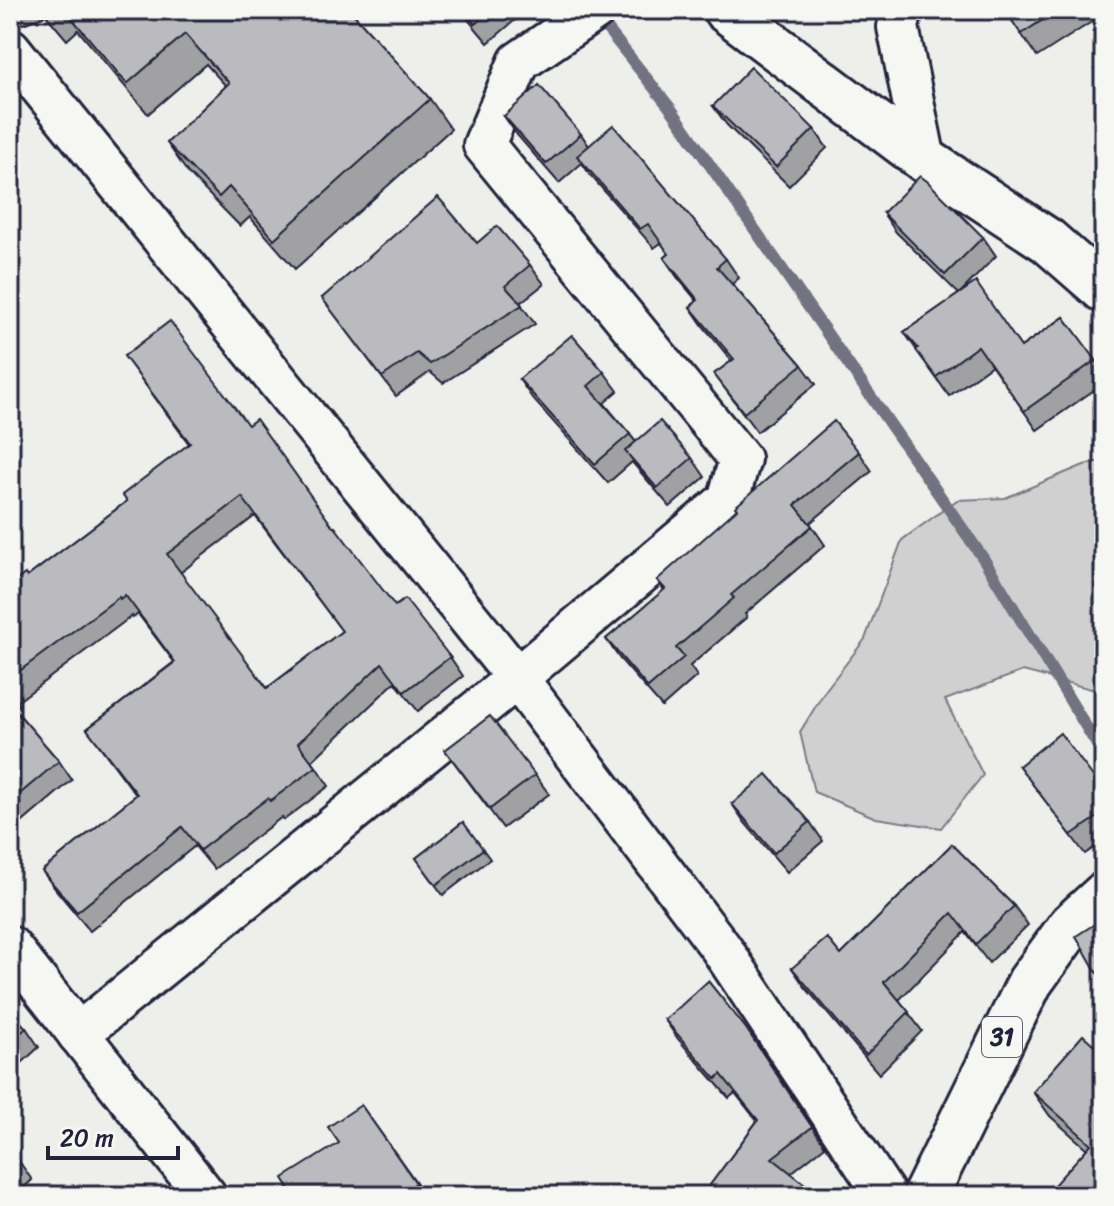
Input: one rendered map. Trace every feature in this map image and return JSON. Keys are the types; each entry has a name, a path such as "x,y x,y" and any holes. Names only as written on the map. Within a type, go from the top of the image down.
{"street":[{"path":"78,1034 517,678 728,500 740,459 484,145 519,62 595,10"},
{"path":"726,10 925,160 1048,241 1104,290"},
{"path":"902,10 898,27 925,160"},
{"path":"10,49 517,678 721,948 886,1196"},
{"name":"31","path":"925,1196 1030,982 1072,924 1104,895"},
{"path":"13,957 206,1196"}],"shaded area":[{"path":"1104,460 1104,691 1023,671 945,700 983,775 941,828 876,818 814,792 800,732 825,691 865,639 902,540 957,500 1005,498 1084,465"}],"building":[{"path":"65,10 350,10 430,99 274,239 229,187 219,197 167,143 229,83 185,34 127,84"},
{"path":"463,10 491,10 475,24"},
{"path":"1005,10 1058,10 1021,34"},
{"path":"751,67 814,129 776,167 713,106"},
{"path":"539,85 581,134 546,164 504,116"},
{"path":"613,125 726,259 717,267 802,365 744,413 714,374 734,359 690,307 698,300 664,258 669,254 648,224 640,229 577,156"},
{"path":"920,176 983,237 945,275 883,213"},
{"path":"438,197 477,243 497,226 530,265 505,286 522,305 430,364 417,353 382,377 322,298"},
{"path":"976,282 1021,347 1064,317 1096,360 1024,411 978,346 936,377 904,332"},
{"path":"170,321 248,425 256,419 333,527 395,606 405,599 450,657 404,692 382,663 298,743 316,767 270,801 268,798 200,850 182,827 77,912 42,871 137,794 87,729 175,662 125,595 10,678 10,585 25,574 27,577 127,501 122,495 190,443 124,356","holes":["242,497 342,631 267,688 167,554"]},
{"path":"572,335 604,372 588,386 630,434 595,464 519,379"},
{"path":"660,421 692,458 657,488 625,451"},
{"path":"834,421 859,452 795,505 812,526 731,595 734,598 676,648 684,657 648,688 606,639 665,589 657,580"},
{"path":"10,704 59,761 10,802"},
{"path":"490,716 535,775 490,809 445,750"},
{"path":"1060,733 1104,791 1104,813 1071,835 1019,766"},
{"path":"767,774 810,822 774,853 732,804"},
{"path":"463,822 483,849 436,885 416,858"},
{"path":"952,844 1014,906 976,944 952,913 884,982 909,1012 866,1055 792,968 827,938 841,955"},
{"path":"1104,918 1104,985 1076,936"},
{"path":"708,981 745,1027 812,1127 772,1158 820,1196 702,1196 758,1120 721,1074 716,1079 665,1020"},
{"path":"10,1011 26,1028 10,1043"},
{"path":"1083,1035 1104,1054 1104,1196 1044,1196 1091,1144 1033,1092"},
{"path":"361,1105 416,1183 397,1196 377,1196 374,1192 368,1196 294,1196 283,1178 339,1143 328,1127"},
{"path":"10,1151 19,1161 10,1169"}],"waterway":[{"path":"597,16 671,109 983,558 1104,756"}]}
